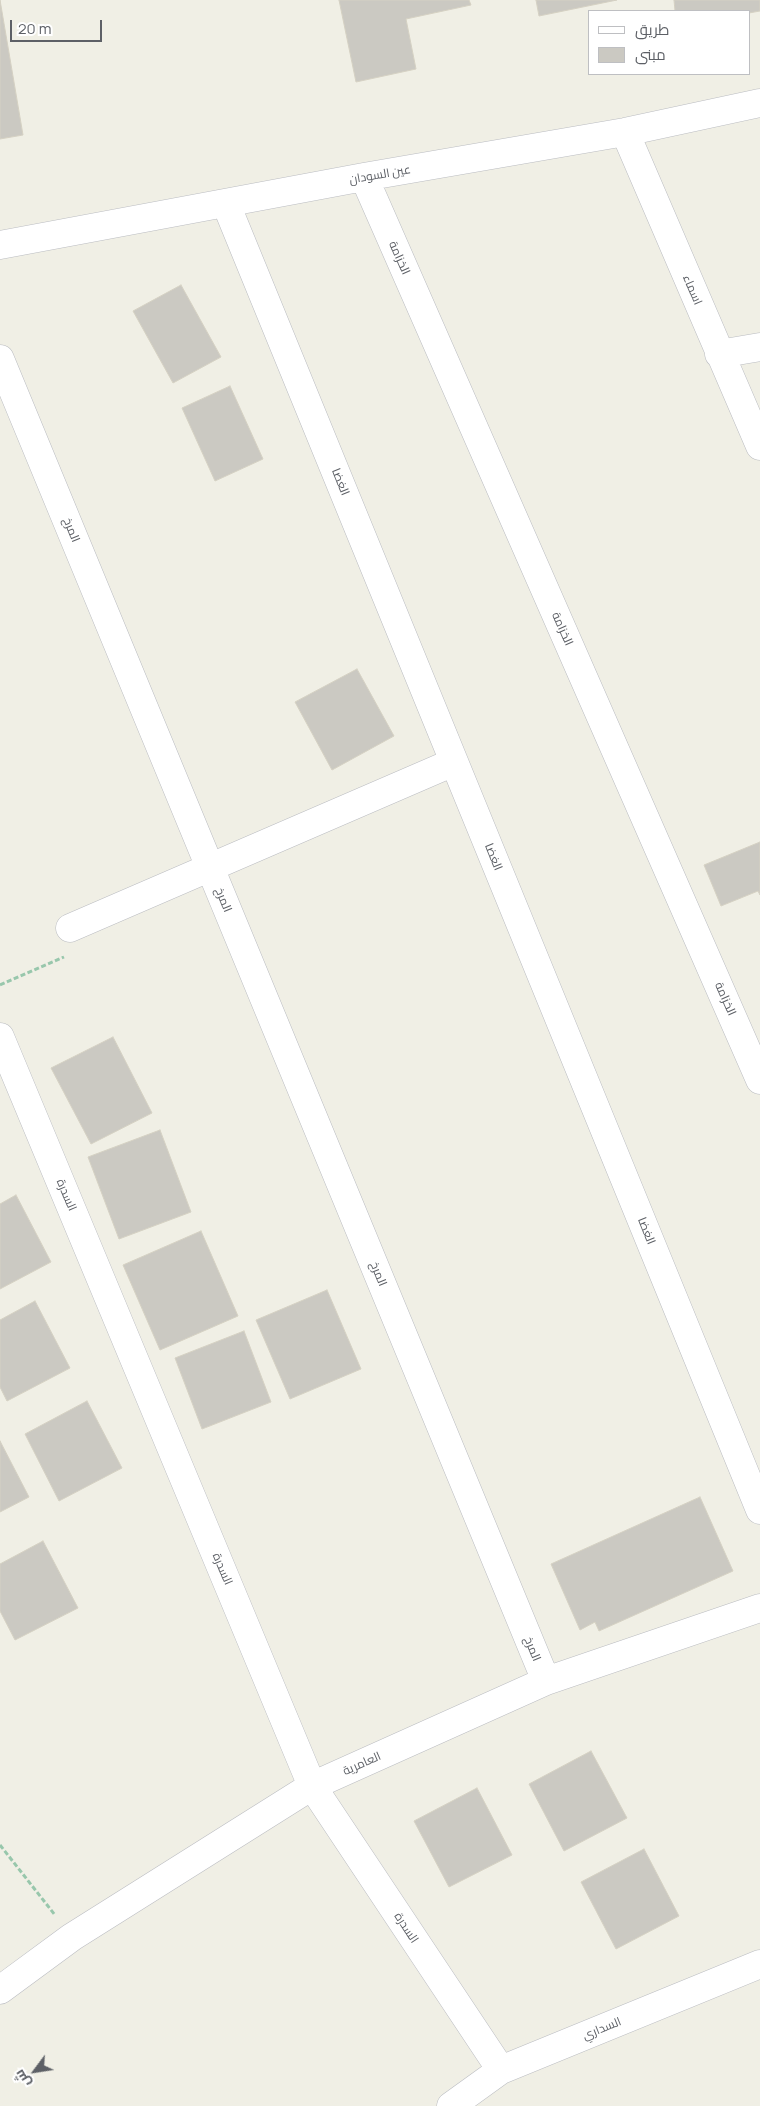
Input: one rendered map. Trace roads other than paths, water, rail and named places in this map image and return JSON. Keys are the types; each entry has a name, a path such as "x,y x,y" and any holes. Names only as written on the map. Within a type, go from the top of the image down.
{"street":[{"name":"عين السودان","path":"0,245 364,177 625,132 760,103"},
{"name":"اسماء","path":"625,132 760,446"},
{"name":"الخزامة","path":"364,177 759,1077"},
{"name":"الغضا","path":"226,204 760,1510"},
{"path":"719,354 760,347"},
{"name":"المرخ","path":"0,359 546,1681"},
{"path":"70,928 454,762"},
{"name":"السدرة","path":"0,1037 312,1786 500,2070"},
{"name":"العامرية","path":"0,1990 72,1937 312,1786 546,1681 760,1608"},
{"name":"السداري","path":"451,2106 500,2070 760,1964"}]}
